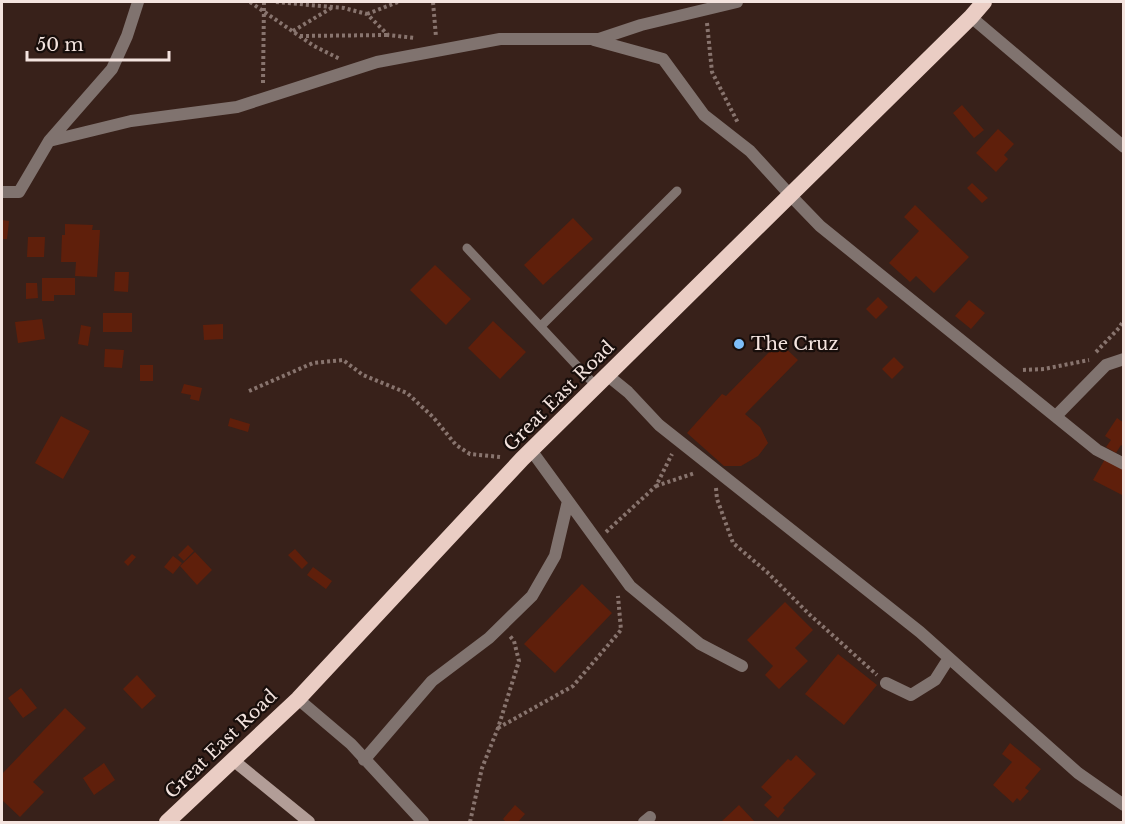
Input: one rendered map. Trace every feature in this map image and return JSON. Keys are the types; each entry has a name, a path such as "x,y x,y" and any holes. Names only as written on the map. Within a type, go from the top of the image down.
{"highway":[{"name":"Great East Road","path":"167,822 298,699 526,455 984,2"}],"main road":[{"path":"233,760 309,822"}],"street":[{"path":"2,192 19,192 49,141 112,69 127,36 138,2"},
{"path":"49,141 131,121 237,107 377,62 500,39 599,39 641,25 737,2"},
{"path":"971,17 1124,147"},
{"path":"586,39 663,59 704,115 750,151 820,226 1097,450 1124,465"},
{"path":"1056,416 1106,365 1124,359"},
{"path":"602,380 628,392 659,425 920,632 1078,773 1124,805"},
{"path":"526,455 568,501 630,586 699,644 742,666"},
{"path":"364,760 432,681 489,638 532,596 555,556 568,501"},
{"path":"886,683 911,696 935,680 949,658"},
{"path":"298,699 351,744 423,822"}],"lane":[{"path":"541,326 677,191"},
{"path":"467,248 541,326 602,380"}],"path":[{"path":"250,2 314,46 359,68"},
{"path":"263,99 264,2"},
{"path":"276,2 333,7 367,14 398,2"},
{"path":"427,40 437,41 433,2"},
{"path":"293,31 333,7"},
{"path":"705,8 712,72 737,117 750,151"},
{"path":"367,14 388,35"},
{"path":"300,36 388,35 417,38"},
{"path":"1001,371 1044,369 1089,360 1124,320"},
{"path":"249,390 313,363 343,360 363,375 407,393 433,417 456,445 470,454 526,455"},
{"path":"596,540 656,486 679,440"},
{"path":"656,486 712,467 717,499 733,543 886,683"},
{"path":"498,728 573,686 621,630 613,563"},
{"path":"470,822 482,768 498,728 519,661 514,641 501,626"}],"building":[{"path":"962,105 984,130 974,138 953,113"},
{"path":"998,129 1014,144 1004,155 1008,159 996,172 976,153"},
{"path":"972,183 988,198 982,203 967,188"},
{"path":"915,205 969,257 934,293 916,276 910,282 889,263 919,231 904,217"},
{"path":"573,218 593,239 543,285 524,265"},
{"path":"2,220 9,221 7,239 2,239"},
{"path":"65,224 93,225 92,230 100,230 97,277 75,276 76,262 61,262 62,235 65,235"},
{"path":"28,237 45,237 44,257 27,257"},
{"path":"435,265 471,299 446,325 410,290"},
{"path":"115,272 129,272 128,292 114,291"},
{"path":"42,278 75,278 75,295 54,295 54,301 42,301"},
{"path":"26,283 37,283 38,298 26,299"},
{"path":"878,297 888,307 876,319 866,309"},
{"path":"969,300 985,313 971,329 955,316"},
{"path":"103,313 132,313 132,332 103,332"},
{"path":"42,319 45,339 18,343 15,322"},
{"path":"493,321 526,352 500,379 468,348"},
{"path":"223,324 223,339 204,340 203,325"},
{"path":"81,325 91,327 88,346 78,344"},
{"path":"779,342 798,360 745,414 760,427 768,443 758,456 741,466 724,466 687,433 722,394 726,396"},
{"path":"105,349 124,350 122,368 104,367"},
{"path":"894,357 904,367 892,379 882,369"},
{"path":"140,365 153,365 153,381 140,381"},
{"path":"184,384 202,388 199,401 190,399 191,395 181,393"},
{"path":"61,416 90,431 63,479 35,463"},
{"path":"230,418 250,424 248,432 228,426"},
{"path":"1117,418 1124,423 1124,447 1121,445 1116,453 1106,447 1111,440 1105,436"},
{"path":"1105,459 1124,469 1124,496 1093,480"},
{"path":"188,545 194,551 184,561 178,555"},
{"path":"295,549 308,563 302,569 288,555"},
{"path":"195,552 212,570 197,585 180,566"},
{"path":"132,554 136,557 128,566 124,562"},
{"path":"173,556 182,563 173,574 164,567"},
{"path":"313,567 332,581 326,589 307,575"},
{"path":"582,584 612,613 555,673 524,644"},
{"path":"785,602 813,630 795,648 808,661 779,689 765,675 773,666 747,640"},
{"path":"838,654 877,685 844,725 805,694"},
{"path":"137,675 156,696 142,709 123,689"},
{"path":"21,688 37,708 23,718 8,698"},
{"path":"65,708 86,728 33,782 44,792 20,817 2,800 2,774"},
{"path":"1010,743 1041,769 1025,788 1029,791 1020,801 1017,798 1013,803 993,785 1012,762 1002,754"},
{"path":"796,755 816,774 783,808 785,810 778,818 764,805 772,797 761,787 788,759 791,761"},
{"path":"104,763 115,780 94,795 83,778"},
{"path":"515,805 525,814 518,822 506,822 503,819"},
{"path":"739,805 755,822 721,822"}],"place":[{"name":"The Cruz","path":"739,344"}]}
